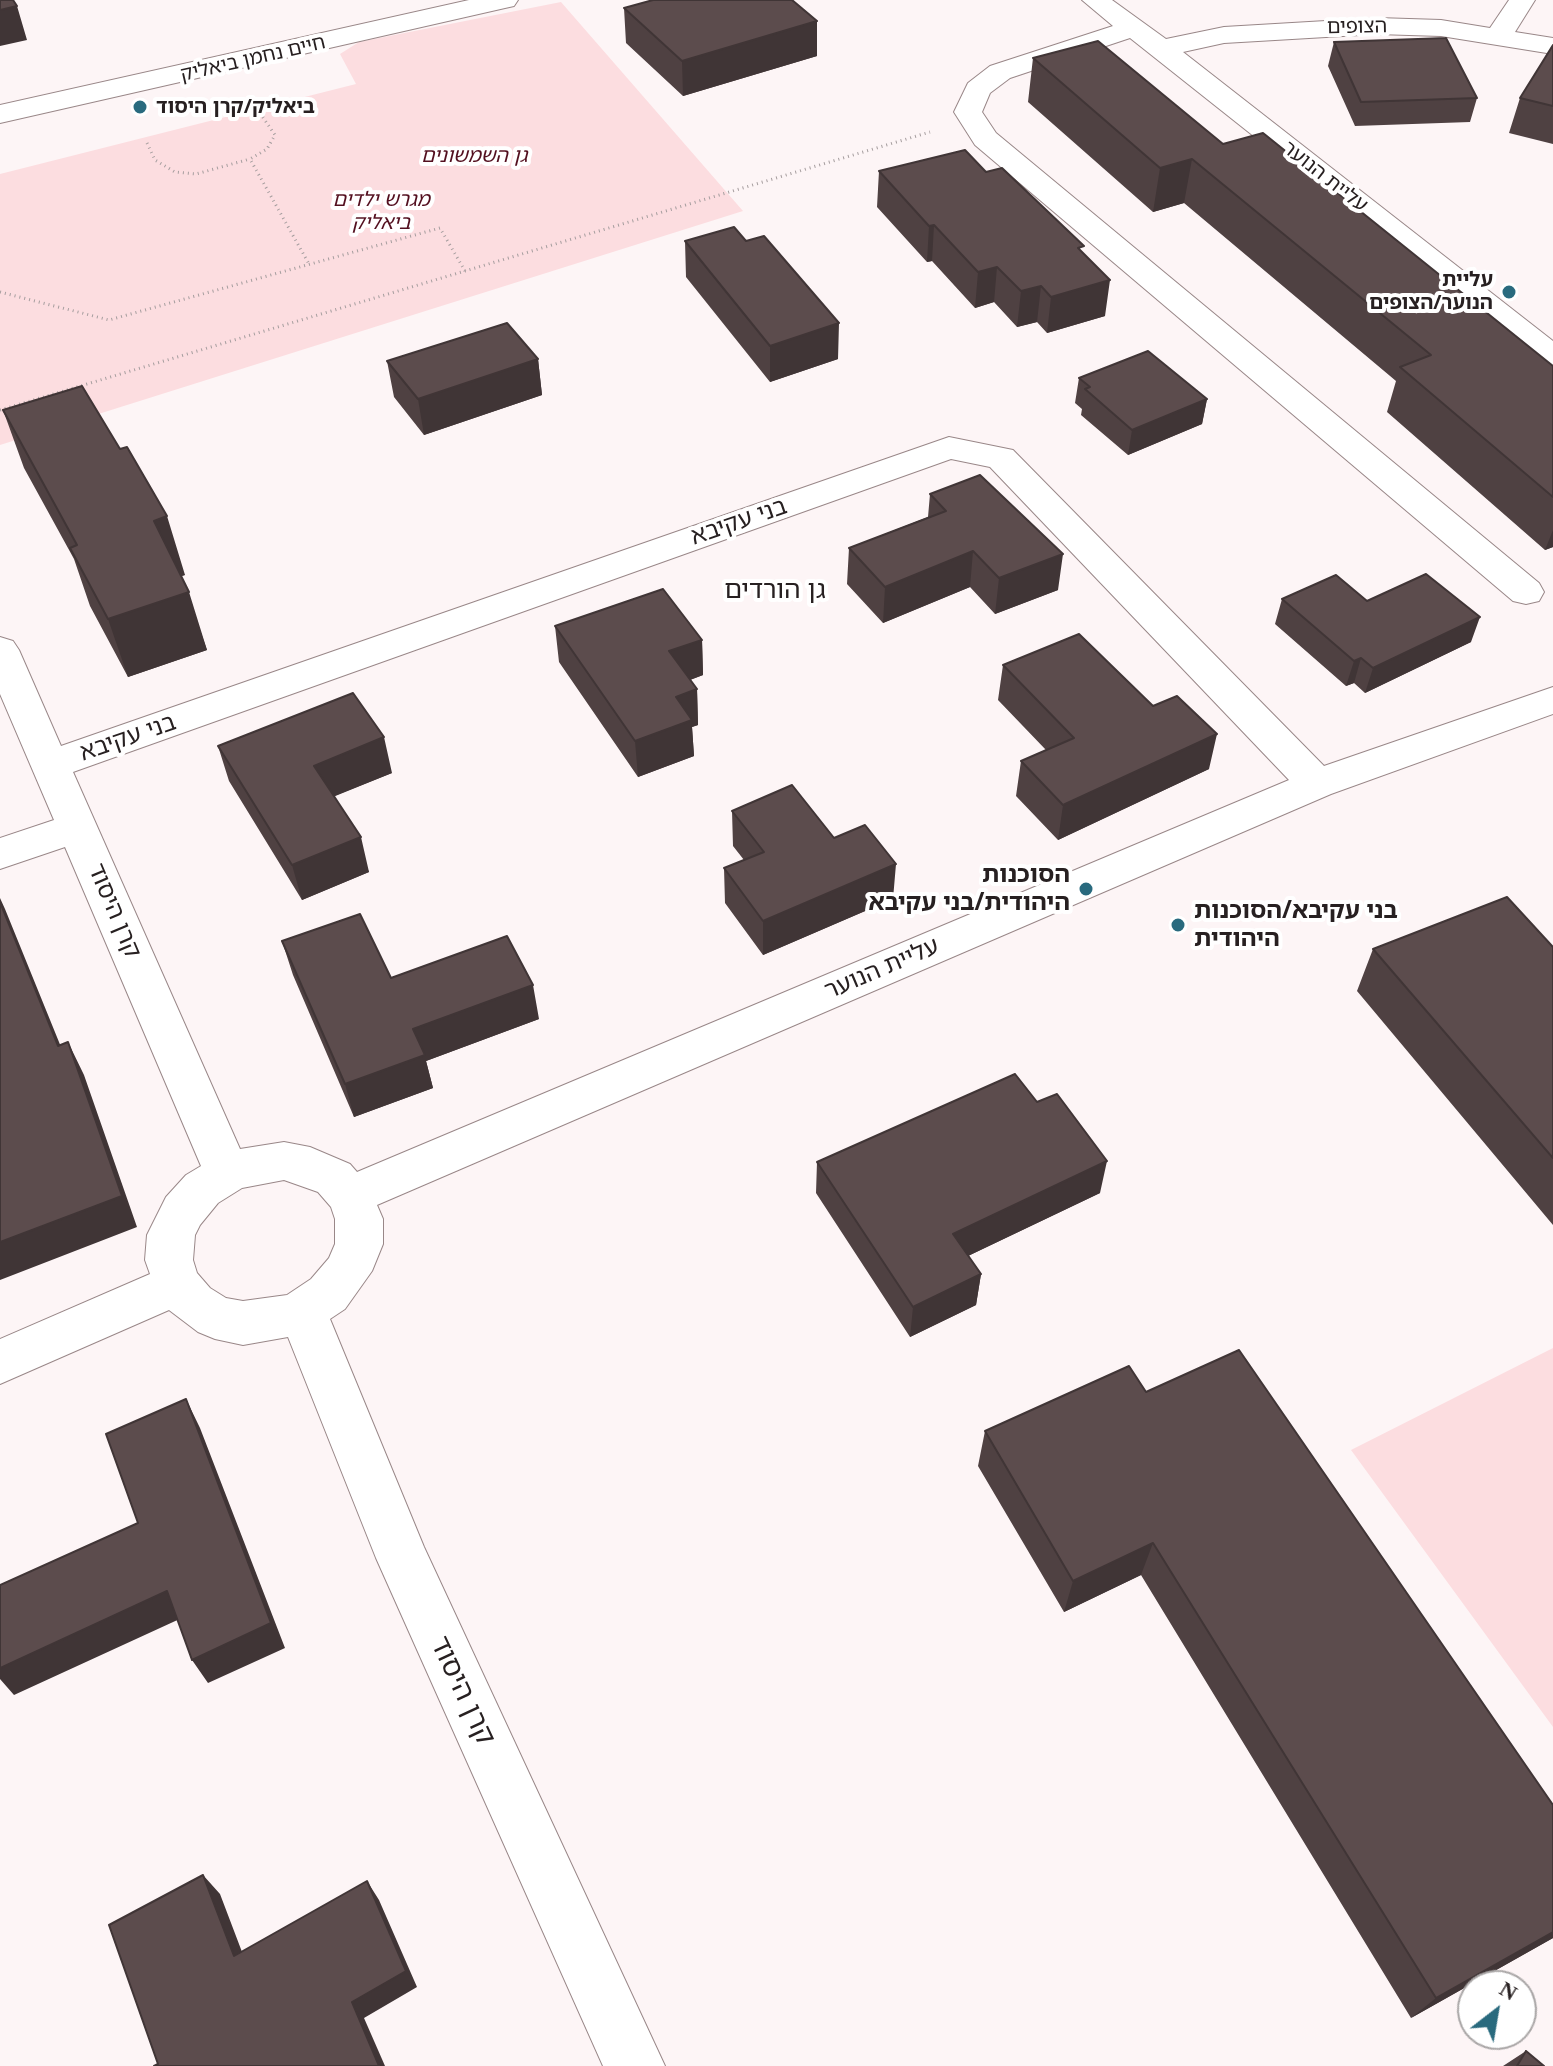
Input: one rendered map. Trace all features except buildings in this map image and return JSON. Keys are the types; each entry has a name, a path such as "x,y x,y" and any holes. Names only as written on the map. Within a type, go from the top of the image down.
{"street":[{"name":"חיים נחמן ביאליק","path":"0,89 396,0"},
{"name":"חיים נחמן ביאליק","path":"0,114 505,0"},
{"name":"עליית הנוער","path":"1095,0 1161,48 1553,357"},
{"path":"1499,35 1522,0"},
{"path":"1134,28 1000,72 978,89 968,112 985,139 1526,592"},
{"name":"הצופים","path":"1161,48 1224,35 1309,28 1441,28 1553,46"},
{"name":"בני עקיבא","path":"51,765 949,448 1001,458 1317,784"},
{"name":"קרן היסוד","path":"0,650 227,1173"},
{"name":"עליית הנוער","path":"350,1196 1317,784 1553,700"},
{"path":"0,854 78,827"},
{"path":"269,1162 310,1166 334,1178 350,1196 359,1219 359,1244 348,1271 328,1294 302,1311 272,1321 243,1323 204,1310 193,1303 177,1284 169,1260 171,1235 183,1211 202,1189 227,1173 269,1162"},
{"path":"0,1362 177,1284"},
{"name":"קרן היסוד","path":"302,1311 402,1558 634,2066"}],"path":[{"path":"147,143 155,160 175,172 196,174 250,159 267,149 275,135 260,113"},
{"path":"0,410 943,128"},
{"path":"250,159 309,264"},
{"path":"0,292 109,320 440,228 465,271"}],"green space":[{"name":"גן השמשונים","path":"561,2 743,211 0,445 0,174 356,84 340,54 359,42"},
{"path":"1553,1348 1553,1727 1351,1450"}],"place":[{"name":"ביאליק/קרן היסוד","path":"140,107"},
{"name":"עליית הנוער/הצופים","path":"1509,292"},
{"name":"הסוכנות היהודית/בני עקיבא","path":"1086,889"},
{"name":"בני עקיבא/הסוכנות היהודית","path":"1178,925"}],"district":[{"name":"גן הורדים","path":"775,591"}],"park label":[{"name":"מגרש ילדים ביאליק","path":"381,212"}]}
